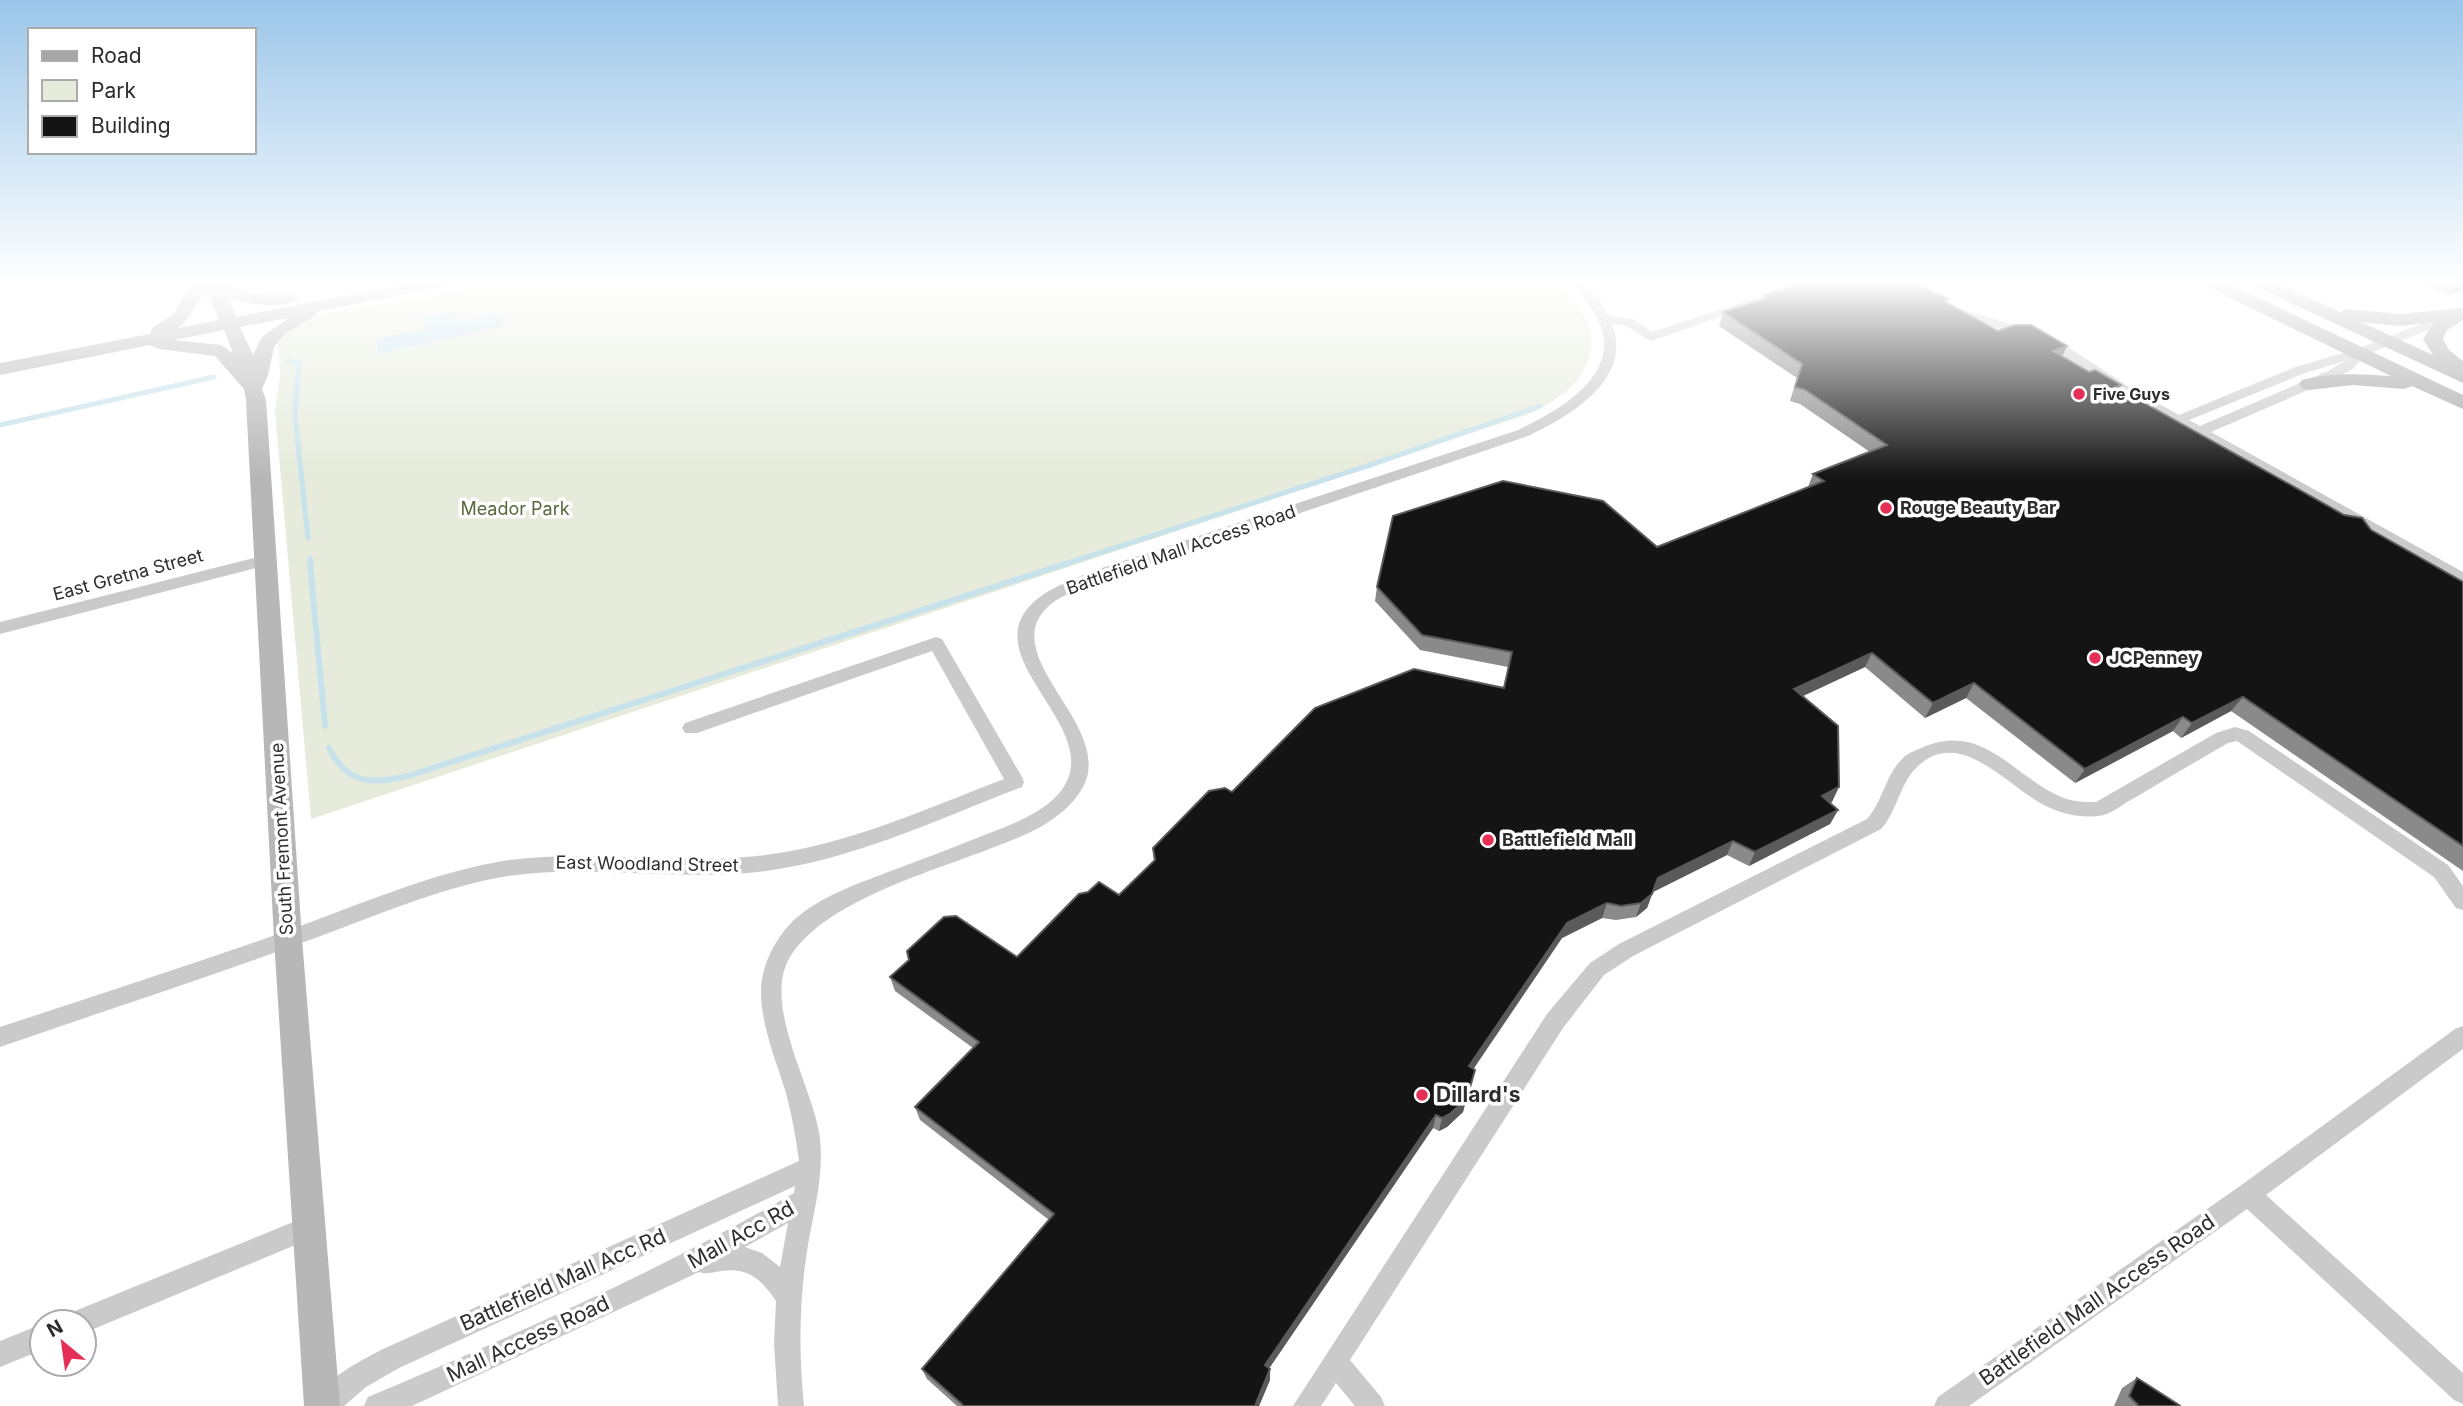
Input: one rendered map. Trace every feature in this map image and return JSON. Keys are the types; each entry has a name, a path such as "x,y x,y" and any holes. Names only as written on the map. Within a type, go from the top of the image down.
{"main road":[{"path":"0,369 117,346"},
{"path":"170,346 221,351 248,384 254,387 260,376 262,351 266,346"},
{"name":"South Fremont Avenue","path":"238,346 254,387 288,939 323,1406"},
{"path":"2326,346 2330,360"},
{"path":"2343,346 2458,400"},
{"path":"2395,346 2463,377"},
{"path":"2437,346 2441,353 2463,371"},
{"path":"2309,384 2353,379 2385,380 2458,400"}],"street":[{"name":"Battlefield Mall Access Road","path":"791,1406 786,1359 787,1295 811,1167 808,1133 771,1012 771,987 778,960 794,933 820,910 863,890 1018,830 1044,815 1066,796 1079,775 1079,751 1027,653 1025,632 1038,609 1055,594 1076,583 1541,426 1578,403 1603,375 1610,346"},
{"path":"2056,346 2121,388 2463,579"},
{"path":"2178,420 2330,360 2378,346"},
{"path":"2199,432 2348,366 2359,353"},
{"name":"East Gretna Street","path":"0,628 265,560"},
{"name":"East Woodland Street","path":"0,1037 428,890 503,869 566,861 714,867 769,863 812,855 861,840 1015,782 936,643 691,728"},
{"path":"1306,1406 1555,1021 1597,969 1626,950 1874,824 1884,816 1895,782 1906,766 1918,757 1950,747 1976,751 2004,766 2056,804 2090,811 2099,809 2222,738 2235,734 2243,736 2441,871 2463,902"},
{"name":"Battlefield Mall Access Road","path":"1947,1406 2248,1194 2463,1036"},
{"name":"Battlefield Mall Acc Rd","path":"323,1406 358,1378 395,1357 811,1167"},
{"path":"2248,1194 2463,1391"},
{"name":"Mall Acc Rd","path":"678,1270 804,1200"},
{"path":"98,1314 308,1228"},
{"path":"678,1270 715,1259 751,1260 765,1266 787,1295"},
{"name":"Mall Access Road","path":"377,1406 400,1398 678,1270"},
{"path":"0,1354 28,1343"},
{"path":"1335,1363 1372,1406"}],"green space":[{"name":"Meador Park","path":"278,346 1591,346 1583,372 1570,387 1552,402 1529,414 311,819 275,411 280,375"}],"water":[{"path":"377,346 416,346 378,354"}],"building":[{"name":"Battlefield Mall","path":"1774,346 2066,346 2053,351 2089,372 2095,370 2121,385 2116,387 2344,515 2362,518 2371,530 2463,582 2463,846 2243,697 2192,723 2183,717 2085,769 1974,683 1933,703 1872,653 1794,689 1838,726 1839,787 1822,796 1838,810 1755,852 1733,841 1658,878 1652,894 1641,903 1621,906 1607,903 1567,923 1469,1066 1475,1070 1467,1098 1450,1114 1442,1118 1436,1115 1265,1365 1270,1369 1255,1406 964,1406 922,1369 1054,1214 915,1107 979,1042 890,977 909,960 907,951 944,917 956,916 1017,957 1079,894 1088,892 1099,882 1119,895 1155,860 1153,848 1209,791 1225,788 1232,792 1315,708 1414,669 1504,688 1512,652 1422,635 1377,587 1393,516 1503,481 1603,501 1657,547 1824,481 1813,474 1887,445 1805,390 1795,387 1802,364"},
{"path":"2137,1378 2180,1406 2139,1406 2129,1396"}],"waterway":[{"path":"288,361 299,363 295,416 308,538"},
{"path":"0,425 214,377"},
{"path":"1062,565 1370,465 1540,406"},
{"path":"310,558 311,565"},
{"path":"310,563 325,726"},
{"path":"329,748 344,769 361,779 382,780 408,776 1068,563"}],"place":[{"name":"Five Guys","path":"2079,394"},
{"name":"Rouge Beauty Bar","path":"1886,508"},
{"name":"JCPenney","path":"2095,658"},
{"name":"Battlefield Mall","path":"1488,840"},
{"name":"Dillard's","path":"1422,1095"}]}
